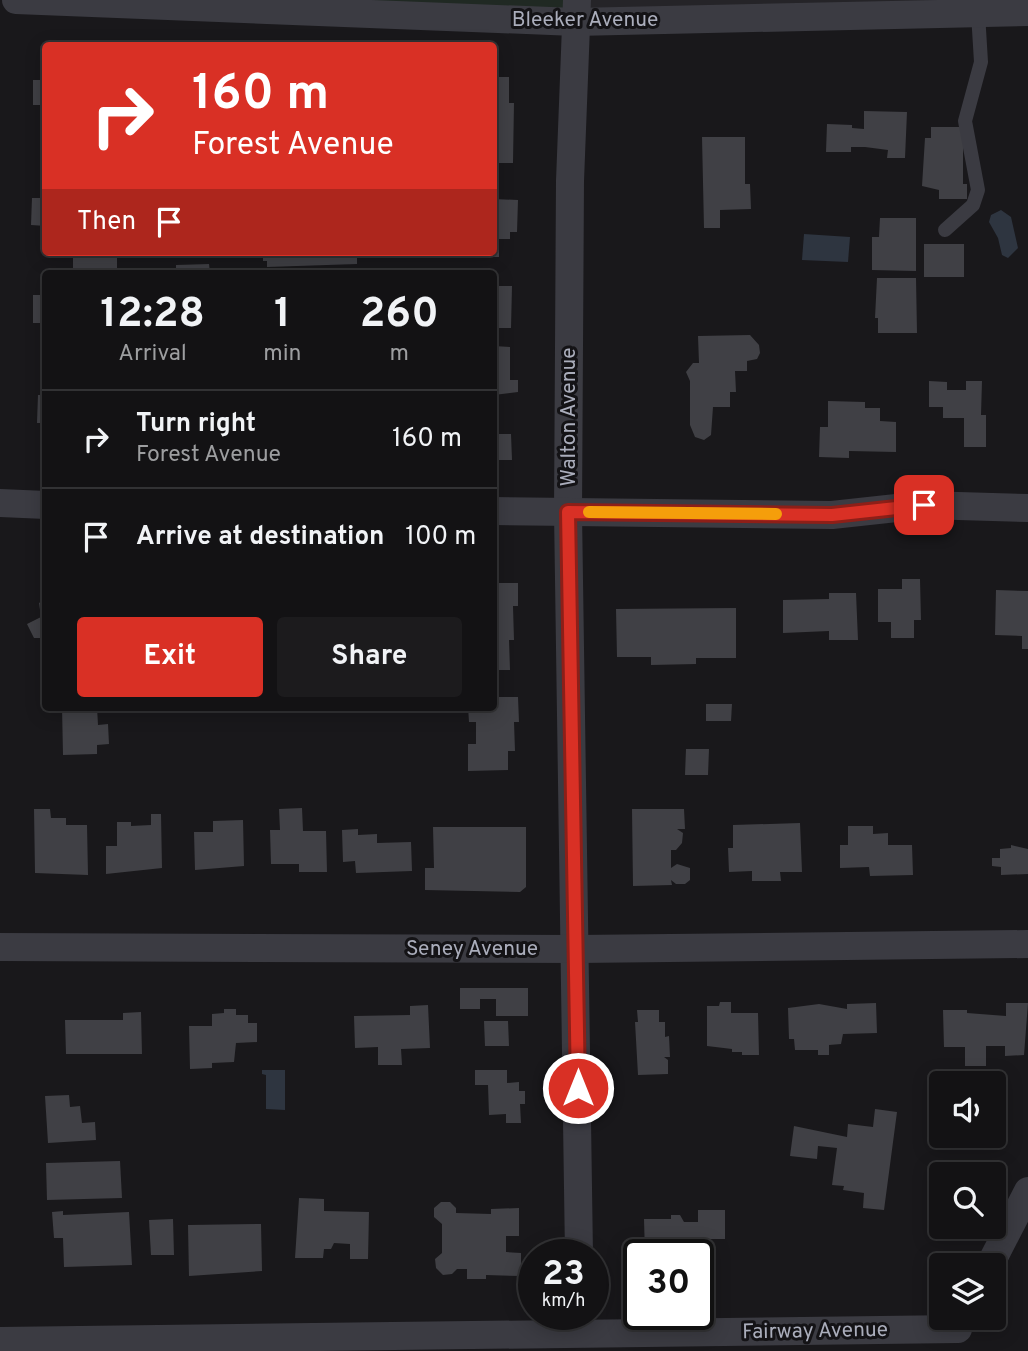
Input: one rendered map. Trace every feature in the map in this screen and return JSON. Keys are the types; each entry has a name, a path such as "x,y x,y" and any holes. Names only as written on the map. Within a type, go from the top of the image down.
{"street":[{"name":"Bleeker Avenue","path":"16,0 576,11 1028,12"},
{"name":"Walton Avenue","path":"576,11 570,181 568,512 577,949 579,1239"},
{"path":"0,503 42,505"},
{"path":"497,511 832,515 924,505 1028,508"},
{"name":"Seney Avenue","path":"0,947 577,949 1028,944"},
{"path":"996,1253 1028,1191"},
{"name":"Fairway Avenue","path":"0,1341 580,1333 956,1333"}],"lane":[{"path":"945,230 973,205 978,190 965,121 981,62 978,13"}],"shaded area":[{"path":"219,0 580,0 579,13"},
{"path":"580,0 1028,0 579,13"},
{"path":"1001,210 1011,217 1018,248 1008,258 1002,255 998,238 989,222 991,215"},
{"path":"804,234 850,237 848,262 802,260"},
{"path":"262,1070 285,1070 285,1110 266,1109 266,1075 262,1074"}],"building":[{"path":"497,77 509,77 509,103 514,103 513,163 497,163"},
{"path":"33,80 42,80 42,105 33,105"},
{"path":"864,111 907,112 905,158 887,158 888,150 865,147 851,147 851,152 826,152 827,124 852,125 852,128 864,129"},
{"path":"931,127 963,127 963,184 967,184 967,199 939,199 939,190 922,186 925,138 931,138"},
{"path":"702,137 745,137 745,184 750,184 751,209 720,210 720,228 704,228"},
{"path":"32,198 42,198 42,226 31,225"},
{"path":"497,199 518,200 517,232 510,232 510,239 499,239 499,257 472,257 497,256"},
{"path":"880,218 916,218 916,271 872,270 872,237 879,237"},
{"path":"924,244 964,244 964,277 924,277"},
{"path":"73,256 117,256 117,270 73,270"},
{"path":"248,256 357,256 357,264 267,267 267,261 263,261 263,258"},
{"path":"209,264 210,270 176,270 176,265"},
{"path":"877,278 916,278 917,333 878,333 878,318 875,318"},
{"path":"497,286 512,286 511,328 497,328"},
{"path":"33,295 42,295 42,323 33,323"},
{"path":"750,335 759,345 760,353 757,359 747,361 747,371 735,371 736,392 730,392 730,407 713,407 711,435 704,440 695,437 690,425 690,381 686,372 693,363 699,363 698,336"},
{"path":"497,346 510,347 510,380 518,380 518,392 497,395"},
{"path":"929,381 947,382 947,390 966,390 966,381 982,381 981,415 986,415 986,447 964,447 964,418 943,418 943,407 929,407"},
{"path":"38,395 42,395 42,423 37,423"},
{"path":"828,401 865,402 865,408 880,408 880,421 896,422 896,452 849,451 849,458 819,457 820,427 828,427"},
{"path":"497,434 511,434 512,460 497,460"},
{"path":"902,579 920,579 921,620 914,620 914,638 891,638 891,622 878,622 878,589 902,589"},
{"path":"497,583 518,583 518,606 513,606 514,640 509,640 510,670 497,670"},
{"path":"996,590 1028,591 1028,649 1022,649 1022,636 995,635"},
{"path":"829,593 856,593 858,640 829,640 829,631 783,633 783,600 829,599"},
{"path":"42,601 42,638 34,638 27,624 41,617 39,603"},
{"path":"736,608 736,658 696,658 696,664 651,665 651,657 617,657 616,609"},
{"path":"497,697 518,697 519,722 514,722 515,751 508,751 508,770 468,771 468,744 476,744 476,722 469,722 468,711 497,711"},
{"path":"706,704 732,704 731,721 706,721"},
{"path":"62,711 97,711 98,725 108,724 109,744 97,745 97,754 63,755"},
{"path":"686,749 709,749 708,775 685,775"},
{"path":"302,808 303,831 326,831 327,872 299,872 299,864 271,864 270,830 280,830 279,809"},
{"path":"34,809 50,809 51,818 66,818 66,825 87,825 88,875 35,873"},
{"path":"632,809 684,809 685,829 677,829 683,833 682,843 676,850 671,850 671,868 677,864 690,868 690,880 685,884 676,884 671,880 672,885 633,886"},
{"path":"151,814 161,814 162,868 106,874 106,846 117,846 117,822 131,822 131,826 151,825"},
{"path":"243,820 244,866 195,870 194,832 213,832 213,821"},
{"path":"800,823 802,872 780,872 781,881 752,881 752,871 729,872 728,848 733,848 733,825"},
{"path":"848,826 873,826 873,834 888,833 888,845 912,845 913,875 870,876 869,867 840,868 840,845 848,845"},
{"path":"433,827 526,827 526,887 520,892 425,890 425,868 434,868"},
{"path":"358,829 358,835 377,834 377,843 411,842 412,871 356,873 355,861 343,862 342,830"},
{"path":"1011,845 1028,849 1028,874 1001,875 1001,867 992,866 992,858 1000,858 1000,849 1011,848"},
{"path":"460,988 528,988 528,1016 496,1016 496,999 480,999 480,1009 460,1009"},
{"path":"720,1002 731,1002 731,1013 758,1013 759,1055 742,1055 742,1052 732,1052 732,1049 707,1046 707,1006 719,1006"},
{"path":"876,1003 877,1033 843,1034 841,1044 829,1045 829,1055 818,1055 818,1050 795,1050 794,1039 789,1039 788,1008 819,1004 847,1009 847,1004"},
{"path":"1006,1003 1028,1003 1024,1055 1005,1056 1005,1046 986,1046 986,1066 965,1066 965,1047 944,1047 943,1010 967,1010 967,1013 1006,1016"},
{"path":"428,1005 430,1048 401,1049 402,1065 378,1065 378,1047 355,1048 354,1016 410,1015 410,1006"},
{"path":"224,1009 236,1009 236,1015 248,1015 248,1023 257,1023 257,1042 236,1043 234,1062 212,1063 212,1068 190,1069 189,1026 212,1026 212,1014 224,1013"},
{"path":"637,1010 659,1010 659,1022 665,1022 665,1037 669,1036 670,1057 664,1057 668,1060 668,1074 638,1075 635,1022 638,1022"},
{"path":"141,1012 142,1054 66,1054 65,1020 123,1020 123,1013"},
{"path":"484,1021 508,1021 509,1046 485,1046"},
{"path":"475,1070 507,1070 507,1083 519,1082 519,1091 525,1091 525,1104 520,1104 521,1123 506,1123 506,1114 489,1115 488,1085 475,1085"},
{"path":"69,1095 70,1107 80,1106 82,1123 95,1122 96,1140 48,1143 45,1096"},
{"path":"875,1109 897,1112 884,1210 863,1208 864,1193 843,1190 844,1186 832,1185 837,1148 818,1146 817,1159 790,1156 794,1126 847,1137 848,1124 873,1127"},
{"path":"120,1161 122,1198 47,1200 46,1163"},
{"path":"299,1198 324,1199 324,1211 369,1212 368,1259 350,1259 350,1244 334,1243 331,1249 324,1249 323,1258 295,1258"},
{"path":"441,1202 450,1202 456,1208 456,1213 491,1214 491,1209 519,1208 519,1236 506,1236 506,1252 518,1253 518,1276 486,1275 486,1279 467,1279 467,1269 457,1269 452,1274 443,1275 436,1268 435,1259 442,1253 442,1224 434,1217 434,1208"},
{"path":"698,1210 725,1210 725,1239 645,1239 644,1219 671,1219 671,1215 680,1215 684,1222 698,1222"},
{"path":"63,1211 63,1215 129,1212 132,1265 64,1267 63,1238 54,1238 52,1212"},
{"path":"173,1219 174,1255 151,1255 149,1220"},
{"path":"261,1224 262,1271 189,1276 188,1225"}],"slow traffic":[{"path":"589,512 776,514"}],"route":[{"path":"578,1088 568,512 832,515 924,505"}]}
